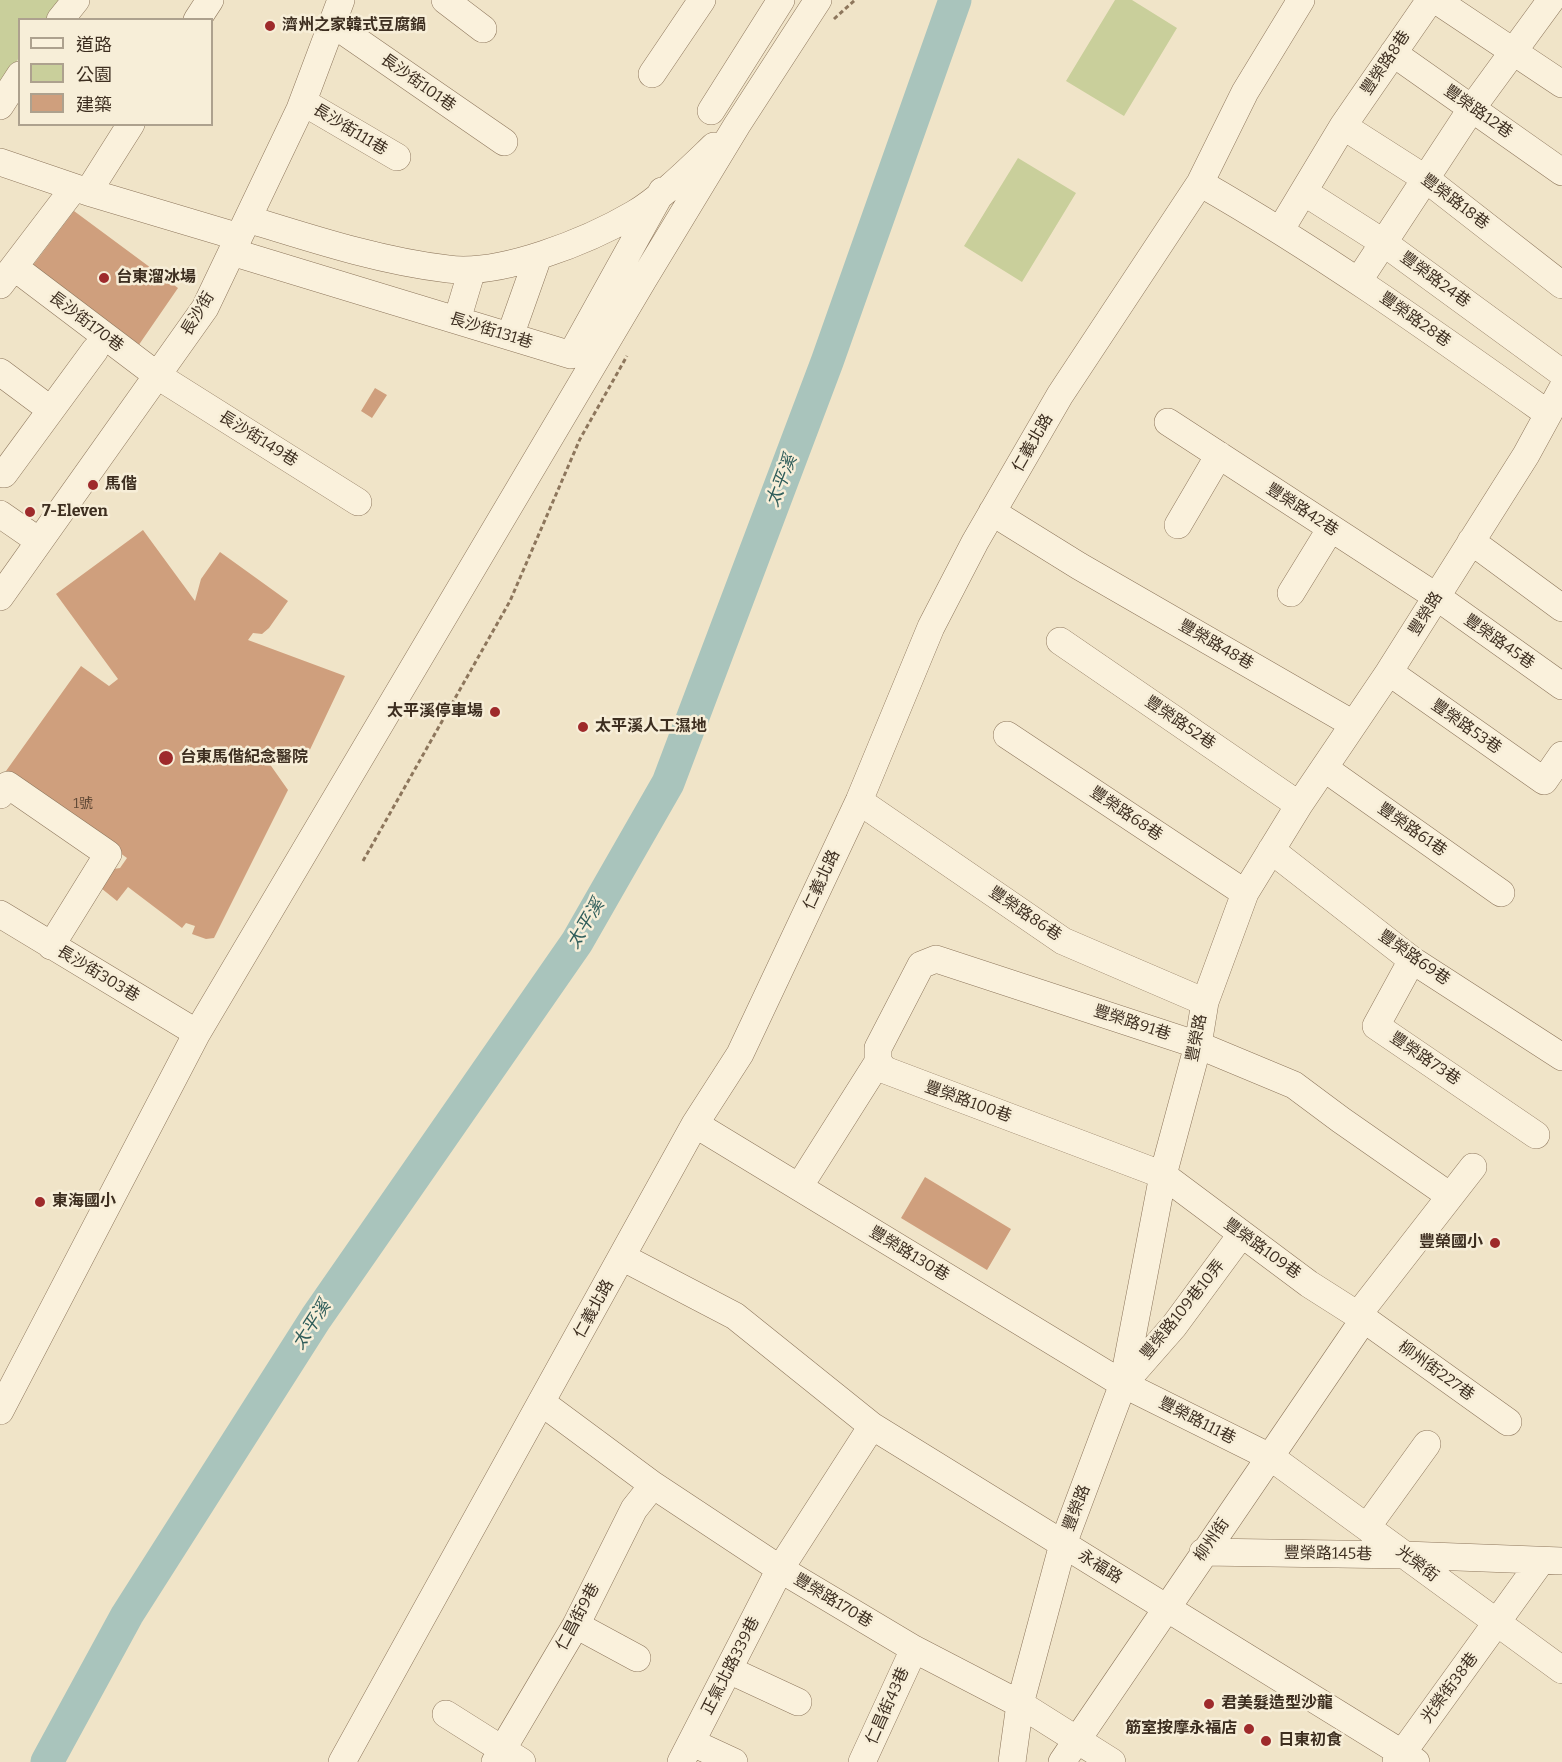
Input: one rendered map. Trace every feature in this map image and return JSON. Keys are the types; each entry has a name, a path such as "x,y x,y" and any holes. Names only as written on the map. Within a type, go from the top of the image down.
{"street":[{"path":"62,18 76,0"},
{"path":"198,18 210,0"},
{"path":"445,0 483,29"},
{"path":"652,74 702,0"},
{"path":"711,111 781,0"},
{"name":"仁義北路","path":"342,1762 695,1124 740,1054 859,801 931,627 992,512 1060,395 1200,183 1245,92 1301,0"},
{"name":"豐榮路8巷","path":"1281,229 1343,126 1430,0"},
{"path":"1436,0 1562,84"},
{"path":"1359,279 1472,108 1551,0"},
{"path":"1557,0 1562,4"},
{"path":"0,1411 197,1033 737,125 811,10"},
{"name":"長沙街","path":"0,597 205,308 303,102 337,12"},
{"name":"長沙街101巷","path":"337,12 504,142"},
{"name":"豐榮路12巷","path":"1393,53 1562,172"},
{"path":"0,106 18,78"},
{"name":"長沙街111巷","path":"303,102 396,158"},
{"path":"0,162 81,190 240,236 346,249 448,270 472,270 538,258 635,213 737,125"},
{"path":"7,276 81,190 129,126"},
{"name":"豐榮路18巷","path":"1343,126 1426,179 1562,285"},
{"name":"豐榮路28巷","path":"1200,183 1281,229 1359,279 1547,413"},
{"name":"長沙街131巷","path":"240,236 457,320 571,355 662,191"},
{"name":"豐榮路24巷","path":"1304,192 1384,243 1562,373"},
{"path":"510,336 538,258"},
{"path":"457,320 472,270"},
{"name":"長沙街170巷","path":"7,276 158,376"},
{"path":"4,474 95,350"},
{"path":"0,372 51,410"},
{"name":"長沙街149巷","path":"158,376 358,502"},
{"name":"豐榮路","path":"1012,1762 1020,1704 1063,1544 1123,1384 1163,1174 1198,1045 1205,1002 1245,893 1299,805 1437,597 1526,455 1562,389"},
{"name":"豐榮路42巷","path":"1168,422 1437,597"},
{"path":"1178,525 1219,455"},
{"name":"豐榮路48巷","path":"992,512 1079,566 1353,724"},
{"path":"0,514 39,541"},
{"path":"1291,593 1331,528"},
{"path":"1471,541 1562,608"},
{"name":"豐榮路45巷","path":"1437,597 1562,687"},
{"name":"豐榮路52巷","path":"1060,641 1299,805"},
{"name":"豐榮路53巷","path":"1389,672 1544,781 1562,755"},
{"name":"豐榮路68巷","path":"1007,735 1245,893"},
{"name":"豐榮路61巷","path":"1324,768 1501,893"},
{"path":"0,795 8,785 108,854 51,946"},
{"name":"豐榮路86巷","path":"859,801 1063,941 1205,1002"},
{"name":"豐榮路69巷","path":"1271,850 1413,960 1562,1058"},
{"name":"長沙街303巷","path":"0,914 197,1033"},
{"name":"豐榮路91巷","path":"878,1062 878,1048 921,965 936,959 1198,1045 1294,1084 1450,1197"},
{"name":"豐榮路73巷","path":"1413,960 1376,1026 1536,1135"},
{"path":"800,1187 878,1062"},
{"name":"豐榮路100巷","path":"878,1062 885,1071 1163,1174"},
{"name":"豐榮路130巷","path":"695,1124 1123,1384"},
{"name":"柳州街","path":"1062,1762 1168,1609 1203,1552 1272,1458 1361,1317 1473,1167"},
{"name":"豐榮路109巷","path":"1163,1174 1241,1235 1361,1317"},
{"name":"豐榮路109巷10弄","path":"1123,1384 1174,1326 1241,1235"},
{"name":"永福路","path":"622,1257 735,1316 872,1426 1405,1759"},
{"name":"柳州街227巷","path":"1361,1317 1508,1422"},
{"name":"豐榮路111巷","path":"1123,1384 1272,1458"},
{"name":"豐榮路170巷","path":"541,1402 653,1485 780,1569 914,1649 1020,1704 1112,1762"},
{"name":"正氣北路339巷","path":"687,1752 780,1569 872,1426"},
{"path":"1367,1527 1427,1444"},
{"name":"光榮街","path":"1272,1458 1562,1670"},
{"name":"仁昌街9巷","path":"506,1758 634,1509 653,1485"},
{"name":"豐榮路145巷","path":"1203,1552 1405,1555 1552,1561"},
{"name":"光榮街38巷","path":"1405,1759 1498,1624 1552,1561"},
{"path":"576,1625 637,1658"},
{"name":"仁昌街43巷","path":"862,1762 914,1649"},
{"path":"729,1670 798,1702"},
{"path":"446,1714 506,1758"},
{"path":"687,1752 734,1762"}],"path":[{"path":"811,10 855,0"},
{"path":"363,861 510,601 580,439 629,351"}],"green space":[{"path":"0,0 68,0 53,18 18,18 18,59 0,82"},
{"path":"1115,0 1132,0 1177,28 1124,116 1066,81"},
{"path":"1018,158 1076,193 1022,282 964,246"}],"building":[{"name":"台東溜冰場","path":"74,211 178,288 136,349 30,269"},
{"path":"375,388 387,395 372,418 361,411"},
{"path":"143,530 195,601 201,579 220,552 288,601 269,628 262,634 253,633 248,640 345,676 306,758 269,763 288,790 214,938 206,939 192,934 195,926 186,923 182,928 128,887 117,901 96,884 107,870 120,868 127,858 6,771 81,666 109,686 118,679 56,594"},
{"path":"925,1177 1011,1229 987,1270 901,1218"}],"waterway":[{"name":"太平溪","path":"47,1762 127,1615 316,1318 577,942 668,783 827,362 955,0"}],"place":[{"name":"濟州之家韓式豆腐鍋","path":"270,26"},
{"name":"台東溜冰場","path":"104,278"},
{"name":"馬偕","path":"93,485"},
{"name":"7-Eleven","path":"30,512"},
{"name":"太平溪停車場","path":"495,712"},
{"name":"太平溪人工濕地","path":"583,727"},
{"name":"台東馬偕紀念醫院","path":"166,758"},
{"name":"東海國小","path":"40,1202"},
{"name":"豐榮國小","path":"1495,1243"},
{"name":"君美髮造型沙龍","path":"1209,1704"},
{"name":"筋室按摩永福店","path":"1249,1729"},
{"name":"日東初食","path":"1266,1741"}]}
